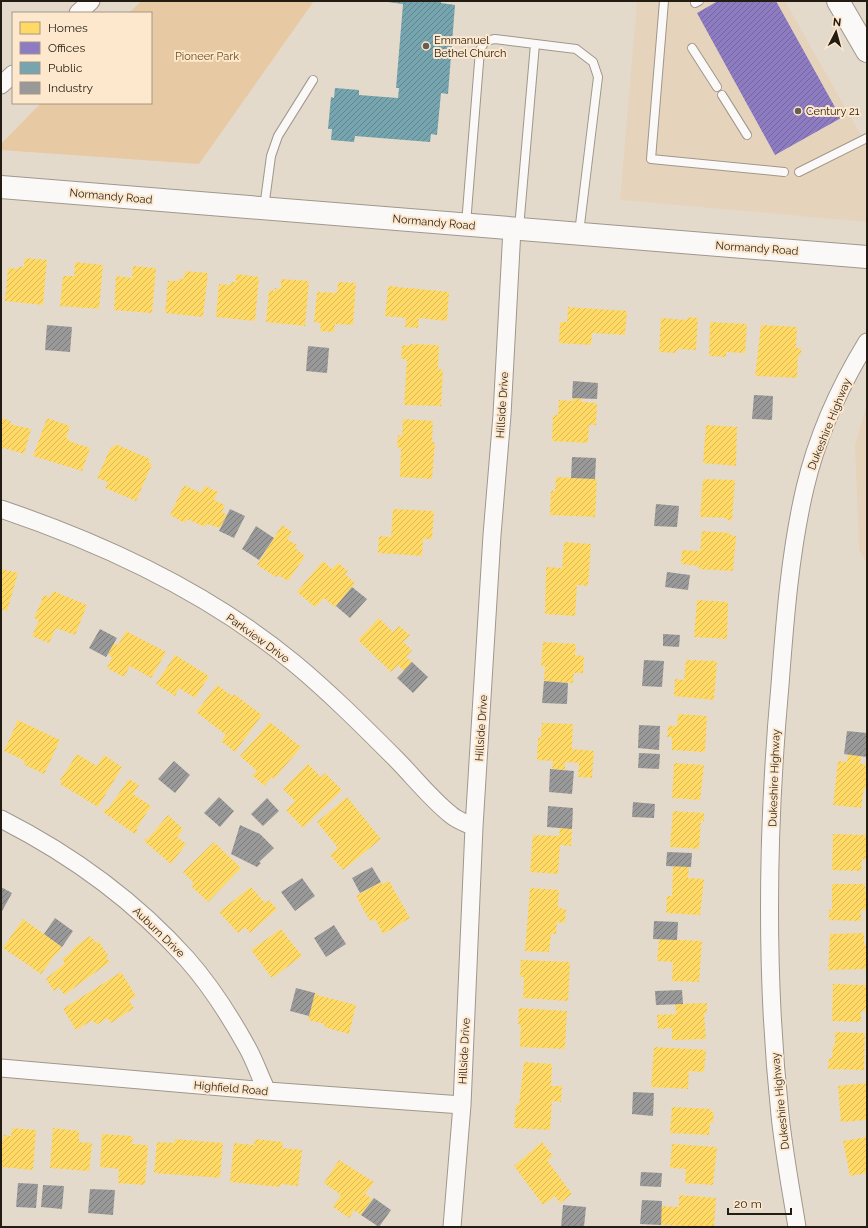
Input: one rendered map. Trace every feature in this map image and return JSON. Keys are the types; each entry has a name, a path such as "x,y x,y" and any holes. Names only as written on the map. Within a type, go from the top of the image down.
{"street":[{"path":"79,12 91,1"},
{"path":"838,1 867,51"},
{"path":"1,85 12,75"},
{"name":"Normandy Road","path":"1,187 867,257"},
{"name":"Hillside Drive","path":"452,1227 462,1105 474,827 492,535 516,229"},
{"name":"Dukeshire Highway","path":"798,1227 780,1117 771,991 770,915 777,712 792,562 805,487 826,425 848,375 867,342"},
{"name":"Parkview Drive","path":"1,509 67,534 129,560 192,594 245,626 294,663 347,711 451,815 474,827"},
{"name":"Auburn Drive","path":"1,820 58,851 106,884 153,924 188,960 227,1014 248,1048 267,1091"},
{"name":"Highfield Road","path":"1,1068 267,1091 462,1105"}],"lane":[{"path":"664,1 651,159 784,172"},
{"path":"466,225 480,50 485,41 495,39 576,49 593,62 598,77 579,234"},
{"path":"516,229 535,44"},
{"path":"692,48 717,87"},
{"path":"264,208 271,156 278,136 313,80"},
{"path":"722,96 747,135"},
{"path":"799,172 867,138"}],"shaded area":[{"path":"637,1 785,1 867,146 867,222 620,200"},
{"path":"867,403 867,563 859,550 855,445"}],"green space":[{"name":"Pioneer Park","path":"141,1 314,1 199,164 1,150 1,144 40,104 152,104 152,12 130,12"}],"building: Homes":[{"path":"25,258 47,260 43,305 5,301 8,268 19,269 19,266 24,267"},
{"path":"75,262 103,265 99,309 60,306 63,276 74,276"},
{"path":"133,266 156,268 152,313 114,310 116,276 132,278"},
{"path":"185,271 208,273 203,317 165,313 168,281 179,281 179,278 184,279"},
{"path":"236,274 259,277 255,321 216,317 219,284 231,285 231,282 236,282"},
{"path":"281,279 309,281 305,326 266,322 269,290 275,291 275,288 281,289"},
{"path":"338,282 356,283 353,325 335,324 334,332 320,331 321,323 314,322 317,292 337,293"},
{"path":"388,286 449,292 447,321 419,318 418,328 405,327 406,318 385,316"},
{"path":"568,307 627,311 625,335 592,333 591,345 559,343 560,322 567,322"},
{"path":"687,317 698,318 696,350 677,349 676,353 659,352 661,318 687,320"},
{"path":"710,322 747,324 745,353 726,352 726,357 709,356"},
{"path":"761,325 797,327 796,348 801,348 801,355 798,355 797,378 755,376"},
{"path":"410,344 439,345 438,369 443,370 441,406 404,405 407,359 401,359 402,345 410,346"},
{"path":"573,398 582,399 582,402 597,403 596,425 589,425 588,443 552,441 553,415 558,415 559,400 573,401"},
{"path":"1,418 11,421 10,424 31,429 24,454 1,447"},
{"path":"47,418 70,426 66,438 70,439 69,441 90,448 82,471 33,456"},
{"path":"403,419 433,421 432,442 435,442 432,479 400,477 401,448 397,447 398,435 402,436"},
{"path":"706,425 737,427 736,466 703,463"},
{"path":"115,444 150,459 149,463 152,464 136,501 105,488 108,482 97,478 111,447 113,448"},
{"path":"556,477 597,479 595,517 550,515 551,491 555,491"},
{"path":"703,479 735,480 732,521 727,520 727,518 700,517"},
{"path":"184,485 201,493 205,486 218,492 214,500 225,505 222,512 227,515 220,528 207,524 205,527 187,519 185,523 170,515"},
{"path":"393,509 434,511 432,539 423,539 422,556 378,553 379,536 391,537"},
{"path":"282,525 292,532 287,539 297,545 295,548 305,556 288,581 278,575 276,577 257,565"},
{"path":"702,531 730,533 730,535 736,536 733,571 698,569 699,566 681,564 682,550 700,551"},
{"path":"564,542 591,544 588,586 577,585 575,616 545,614 546,567 562,568"},
{"path":"323,561 332,569 338,563 348,571 345,574 355,583 335,607 324,598 315,607 297,592"},
{"path":"1,569 18,573 7,611 1,609"},
{"path":"53,591 87,605 75,635 56,628 49,643 32,636 39,620 34,618 44,595 50,597"},
{"path":"697,600 728,602 727,639 694,637"},
{"path":"379,618 393,632 399,626 410,635 403,642 412,650 406,657 412,662 404,671 398,665 391,672 358,640"},
{"path":"126,631 166,652 151,678 130,666 124,677 107,668 112,657 108,654 114,643 118,645"},
{"path":"543,642 576,644 575,655 584,656 583,673 574,673 573,683 544,681 545,666 541,666"},
{"path":"175,655 209,676 195,698 179,688 175,696 156,684"},
{"path":"686,660 717,661 714,700 674,696 675,679 684,680"},
{"path":"217,685 232,696 234,694 262,715 235,752 221,741 226,735 196,712"},
{"path":"678,714 707,716 705,752 672,750 672,737 667,737 668,726 677,726"},
{"path":"18,720 60,740 44,774 23,764 25,761 4,751"},
{"path":"270,722 301,747 274,779 272,777 264,786 252,775 257,771 240,756"},
{"path":"542,723 573,724 572,749 594,751 592,778 578,777 579,763 565,762 565,770 552,769 553,761 537,760 538,737 541,738"},
{"path":"77,754 97,766 104,755 122,767 98,807 60,784 62,781 60,780"},
{"path":"848,754 861,756 860,764 867,764 867,788 864,788 861,808 833,805 838,761 847,762"},
{"path":"674,763 704,765 700,800 672,798"},
{"path":"308,764 321,777 325,773 342,790 303,828 286,810 295,801 283,789"},
{"path":"129,779 139,785 133,794 151,806 136,829 138,830 135,834 103,812 106,808 108,809"},
{"path":"347,797 381,839 343,870 330,855 338,848 317,822"},
{"path":"673,811 704,813 704,821 701,820 699,849 670,847"},
{"path":"168,815 183,829 177,837 186,844 171,864 144,841 146,838 147,840"},
{"path":"560,828 572,829 571,846 560,845 558,874 530,872 533,835 559,836"},
{"path":"833,834 866,835 867,859 862,859 861,871 832,870"},
{"path":"214,842 241,868 208,902 191,886 194,883 183,872"},
{"path":"673,866 689,867 688,878 704,879 700,915 666,913 667,896 672,896"},
{"path":"389,881 410,918 383,934 375,919 370,921 356,896 381,882 382,884"},
{"path":"832,884 865,884 867,910 861,910 861,921 829,920 829,910 832,910"},
{"path":"251,887 265,903 269,900 277,909 250,933 245,927 238,933 219,912"},
{"path":"530,888 559,890 558,908 566,909 565,923 557,922 556,934 551,934 549,952 525,951"},
{"path":"23,919 62,947 41,974 3,948"},
{"path":"281,929 302,956 272,978 251,950"},
{"path":"864,933 864,945 867,945 867,969 828,970 830,934"},
{"path":"90,936 96,943 98,941 108,955 106,957 110,962 64,995 59,987 54,991 46,979 65,963 62,959 73,951 71,950"},
{"path":"659,939 702,941 699,982 672,981 673,962 657,961"},
{"path":"521,960 570,962 568,1001 523,998 524,977 520,977"},
{"path":"121,972 136,996 129,1001 134,1008 111,1023 108,1018 96,1025 93,1020 76,1030 63,1009"},
{"path":"833,984 866,985 867,1011 861,1011 861,1022 832,1021"},
{"path":"315,993 317,993 317,995 356,1005 349,1034 324,1027 325,1024 308,1020"},
{"path":"707,1003 707,1013 704,1013 706,1039 672,1040 672,1028 658,1029 657,1015 676,1014 675,1004"},
{"path":"519,1008 567,1011 565,1049 520,1047 521,1025 518,1025"},
{"path":"835,1032 865,1033 864,1070 828,1069 829,1058 832,1058 833,1045 835,1045"},
{"path":"654,1047 706,1050 704,1072 689,1071 688,1089 651,1087"},
{"path":"524,1062 552,1064 551,1086 562,1086 561,1102 552,1101 550,1130 514,1128 516,1105 519,1105"},
{"path":"867,1083 867,1120 841,1122 838,1086"},
{"path":"672,1107 711,1109 711,1112 714,1112 713,1123 710,1122 709,1135 670,1133"},
{"path":"12,1128 36,1130 33,1170 1,1167 1,1139 4,1139 4,1135 11,1136"},
{"path":"53,1128 79,1131 79,1142 92,1143 89,1171 50,1168"},
{"path":"102,1134 133,1136 132,1144 148,1145 145,1185 118,1183 119,1169 100,1167"},
{"path":"867,1137 867,1173 850,1176 843,1141"},
{"path":"175,1139 223,1143 220,1178 154,1173 157,1142 174,1143"},
{"path":"255,1139 283,1142 282,1148 302,1150 298,1186 280,1184 280,1187 230,1182 234,1143 254,1145"},
{"path":"542,1142 553,1156 547,1160 572,1194 560,1203 555,1196 543,1205 514,1166"},
{"path":"672,1144 717,1147 713,1185 685,1183 686,1169 670,1168"},
{"path":"339,1160 374,1182 365,1194 372,1199 361,1215 354,1210 349,1218 333,1207 341,1195 324,1183"},
{"path":"679,1195 716,1198 714,1227 661,1225 661,1206 679,1207"}],"building: Offices":[{"path":"718,1 776,1 841,118 775,155 697,13"}],"building: Public":[{"name":"Emmanuel Bethel Church","path":"380,1 441,1 441,3 455,5 448,94 441,93 437,135 431,134 430,142 355,136 354,142 331,140 332,129 328,129 331,97 334,98 335,88 359,90 359,95 398,98 399,88 396,88 403,4"}],"building: Industry":[{"path":"47,325 72,327 70,352 45,350"},
{"path":"308,346 329,348 327,373 306,371"},
{"path":"573,381 598,383 597,399 572,398"},
{"path":"754,395 773,396 772,420 752,419"},
{"path":"572,457 596,458 595,479 571,478"},
{"path":"656,504 679,506 677,527 654,526"},
{"path":"230,509 245,516 234,538 219,531"},
{"path":"256,526 274,538 259,560 242,549"},
{"path":"667,572 690,575 688,590 665,587"},
{"path":"352,587 367,599 350,618 336,606"},
{"path":"100,629 117,638 106,657 89,648"},
{"path":"663,634 680,635 679,647 663,646"},
{"path":"644,660 664,661 662,687 642,686"},
{"path":"412,662 428,677 413,693 397,678"},
{"path":"544,681 568,683 567,704 542,703"},
{"path":"639,725 660,726 659,750 638,748"},
{"path":"847,731 867,733 867,757 844,754"},
{"path":"639,753 660,754 659,769 638,768"},
{"path":"174,761 190,775 175,793 158,779"},
{"path":"550,769 574,771 572,794 549,792"},
{"path":"219,797 234,811 220,827 204,813"},
{"path":"267,798 279,811 263,826 251,814"},
{"path":"633,802 655,804 654,818 632,817"},
{"path":"548,806 573,808 572,829 547,827"},
{"path":"240,825 260,834 274,848 259,862 261,863 257,867 231,854"},
{"path":"667,852 692,853 691,867 666,866"},
{"path":"372,867 381,882 360,893 352,878"},
{"path":"302,878 315,896 295,911 281,892"},
{"path":"1,887 12,893 1,913"},
{"path":"55,918 73,931 62,947 44,934"},
{"path":"654,921 678,922 677,940 653,939"},
{"path":"334,925 346,944 326,957 314,938"},
{"path":"296,988 315,993 309,1016 290,1011"},
{"path":"682,990 683,1004 656,1005 655,991"},
{"path":"633,1092 654,1093 653,1116 632,1114"},
{"path":"641,1172 662,1173 661,1187 640,1186"},
{"path":"18,1183 38,1184 36,1208 16,1207"},
{"path":"43,1185 64,1186 62,1209 41,1207"},
{"path":"90,1189 115,1190 113,1215 88,1213"},
{"path":"374,1198 391,1210 379,1227 361,1215"},
{"path":"642,1200 662,1201 661,1225 640,1224"},
{"path":"563,1205 586,1207 584,1227 561,1227"}],"place":[{"name":"Emmanuel Bethel Church","path":"426,46"},
{"name":"Century 21","path":"798,111"}]}
